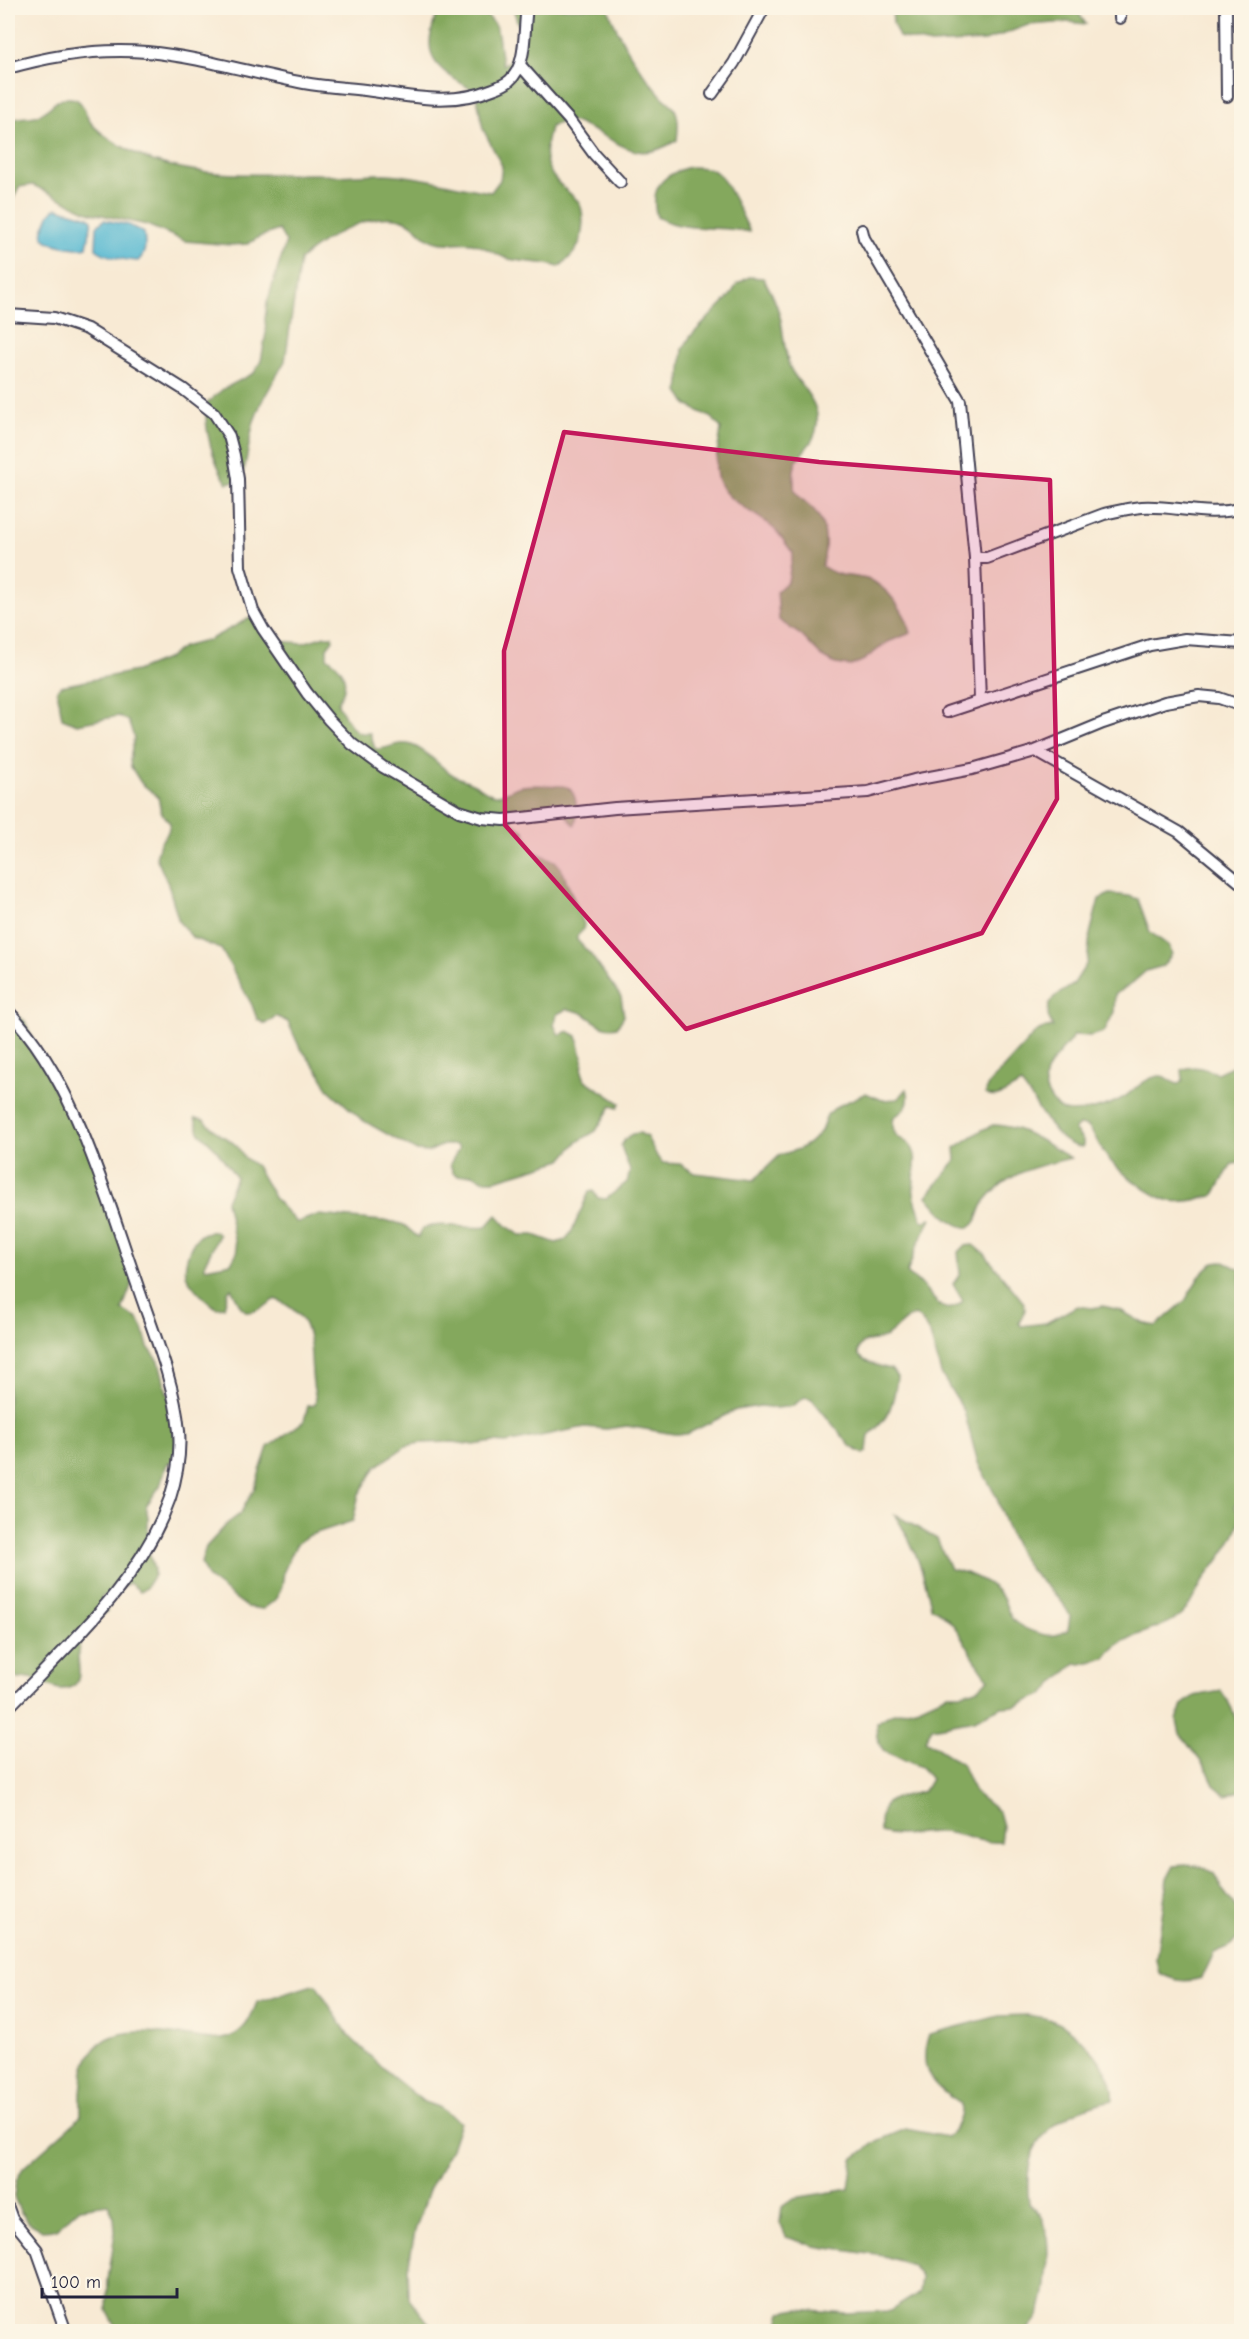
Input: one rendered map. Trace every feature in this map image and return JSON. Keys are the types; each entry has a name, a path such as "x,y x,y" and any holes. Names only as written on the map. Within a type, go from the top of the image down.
{"street":[{"path":"8,64 79,52 145,52 191,58 304,83 437,99 465,98 507,83 515,75 520,65 526,8"},
{"path":"712,94 734,63 764,8"},
{"path":"1226,8 1227,96"},
{"path":"520,65 620,182"},
{"path":"862,230 864,238 960,402 975,558 980,701"},
{"path":"8,315 54,318 87,329 183,389 214,413 229,436 234,455 238,479 240,567 253,611 263,629 307,693 328,720 352,744 383,767 459,811 482,818 504,820 615,808 868,792 972,769 1035,751 1112,720 1165,702 1199,696 1219,698 1242,706"},
{"path":"975,558 987,558 1104,514 1124,510 1142,507 1220,513 1242,508"},
{"path":"947,712 1162,642 1198,639 1242,643"},
{"path":"1035,751 1179,832 1242,884"},
{"path":"8,1011 36,1045 53,1072 98,1170 161,1351 173,1395 179,1433 180,1461 170,1498 152,1541 126,1580 8,1708"},
{"path":"8,2208 12,2219 37,2250 66,2331"}],"highlighted area":[{"path":"564,432 819,462 1050,480 1057,799 982,933 686,1029 505,825 504,651"}],"green space":[{"path":"439,8 481,8 481,12 496,28 503,65 514,57 521,33 513,8 608,8 618,32 637,65 673,106 678,124 677,140 664,147 642,152 632,150 573,122 564,121 550,127 546,148 547,164 554,178 580,204 583,216 578,246 559,267 509,259 472,243 437,242 426,237 406,221 393,218 379,218 350,227 310,252 300,260 285,361 261,403 253,424 240,480 227,483 217,465 210,444 206,423 207,403 223,389 254,373 261,361 266,333 267,303 286,242 279,230 259,237 248,244 231,245 185,241 147,225 88,212 33,185 19,187 8,210 8,127 14,120 40,114 60,100 70,98 81,103 89,120 109,138 146,158 173,166 234,174 397,175 491,192 500,180 502,166 483,129 476,92 440,68 431,50 430,39"},
{"path":"892,8 1075,8 1086,24 1069,22 1028,25 985,41 931,44 899,37 893,23"},
{"path":"689,167 711,170 721,177 750,232 691,227 657,217 655,198 660,184 671,174"},
{"path":"749,277 763,278 770,291 781,319 789,364 816,410 815,433 796,464 794,484 796,493 814,510 822,523 825,551 822,566 840,575 867,579 875,583 895,601 909,625 911,633 888,642 864,660 851,666 835,664 821,656 802,636 779,620 777,591 788,581 793,553 773,528 729,497 723,489 716,470 721,428 712,418 687,405 679,392 683,349 690,337 730,296 737,284"},
{"path":"257,617 275,641 303,643 332,636 333,640 327,648 327,657 343,674 345,684 338,703 356,731 370,733 375,749 409,744 425,752 450,773 493,795 500,795 519,787 538,785 565,786 571,790 577,810 575,825 555,802 534,811 518,810 513,815 511,823 524,831 533,851 555,861 561,868 584,924 577,940 591,955 621,997 624,1016 617,1027 612,1028 602,1026 582,1013 567,1009 557,1014 554,1025 559,1035 568,1031 577,1036 585,1080 620,1103 618,1108 611,1106 596,1131 577,1142 562,1160 495,1180 482,1180 473,1174 458,1176 453,1173 450,1164 459,1148 456,1145 443,1145 428,1152 417,1151 362,1120 328,1089 321,1075 299,1046 288,1022 276,1016 265,1024 257,1019 252,1005 221,949 193,938 179,922 168,884 156,857 170,823 161,812 158,797 141,783 131,767 134,737 128,721 119,716 77,724 62,718 57,690 61,686 136,671 166,659 183,647 209,640 248,619"},
{"path":"1110,894 1138,899 1150,932 1169,946 1172,954 1163,966 1146,971 1115,994 1114,1012 1104,1032 1091,1036 1074,1035 1046,1073 1044,1082 1046,1091 1058,1108 1073,1112 1082,1111 1118,1100 1154,1077 1162,1076 1179,1084 1183,1080 1182,1070 1186,1068 1200,1068 1217,1073 1241,1062 1241,1163 1232,1164 1213,1196 1171,1201 1155,1195 1112,1163 1087,1126 1079,1125 1074,1130 1083,1140 1083,1147 1064,1140 1055,1132 1021,1084 999,1096 986,1094 987,1086 1036,1032 1053,1027 1048,1016 1049,1004 1054,997 1073,985 1087,963 1090,934 1099,899"},
{"path":"8,1009 25,1021 53,1089 69,1111 71,1123 85,1133 134,1278 122,1310 138,1319 148,1347 159,1361 173,1408 173,1429 180,1457 167,1464 160,1486 146,1506 148,1548 154,1575 145,1589 140,1591 129,1583 113,1594 101,1597 107,1611 92,1623 84,1634 78,1652 79,1676 75,1684 66,1689 56,1688 31,1678 17,1679 8,1665"},
{"path":"907,1089 906,1105 902,1112 894,1117 894,1132 913,1149 915,1200 922,1221 931,1219 917,1246 907,1273 945,1308 956,1306 963,1301 953,1284 960,1274 958,1252 964,1246 973,1245 984,1253 1024,1303 1025,1310 1019,1323 1021,1326 1046,1323 1077,1306 1092,1308 1103,1306 1120,1310 1143,1323 1156,1326 1185,1301 1199,1277 1214,1262 1222,1261 1241,1270 1241,1498 1235,1506 1240,1521 1228,1546 1203,1581 1187,1609 1171,1622 1120,1643 1105,1658 1081,1664 1076,1663 1045,1694 1016,1706 1002,1707 974,1720 932,1728 925,1740 962,1764 975,1793 999,1812 1003,1826 1001,1842 941,1832 896,1835 880,1832 880,1820 885,1805 897,1798 924,1791 931,1779 921,1767 883,1751 877,1737 876,1723 891,1714 919,1707 947,1694 961,1694 978,1688 989,1679 949,1620 931,1607 917,1559 894,1514 937,1539 950,1569 979,1578 998,1592 1011,1616 1019,1625 1039,1634 1057,1635 1068,1630 1070,1616 1062,1602 1031,1571 1019,1554 997,1498 978,1463 964,1411 941,1374 930,1334 915,1315 906,1319 885,1337 864,1342 858,1350 867,1362 891,1369 897,1377 890,1409 882,1422 869,1435 867,1451 864,1454 851,1447 812,1399 805,1397 792,1406 777,1408 760,1406 736,1410 687,1434 627,1426 606,1429 585,1427 506,1443 493,1442 474,1445 453,1442 420,1443 406,1446 376,1467 359,1494 353,1521 307,1536 296,1545 284,1571 282,1587 275,1600 263,1609 247,1607 207,1577 201,1563 206,1547 228,1523 240,1514 254,1489 268,1447 304,1421 308,1406 315,1405 316,1400 308,1334 305,1324 289,1306 275,1299 262,1308 247,1312 241,1307 231,1288 224,1307 216,1308 196,1290 187,1277 188,1253 202,1234 216,1231 219,1235 205,1263 205,1268 231,1263 237,1252 226,1201 236,1177 216,1149 199,1132 195,1118 204,1120 220,1135 237,1146 244,1157 256,1166 275,1199 296,1222 319,1215 394,1222 404,1225 418,1237 423,1228 431,1226 486,1227 497,1215 520,1235 534,1235 556,1243 565,1240 571,1233 589,1192 593,1191 598,1198 606,1199 627,1182 630,1171 621,1146 632,1134 640,1133 647,1137 663,1163 680,1164 695,1173 754,1180 780,1155 799,1149 812,1141 821,1131 827,1115 836,1107 866,1093 882,1100 898,1099"},
{"path":"993,1125 1024,1132 1071,1158 1035,1167 1014,1176 985,1201 977,1219 969,1228 956,1224 945,1216 927,1196 956,1160 955,1148"},
{"path":"1221,1691 1229,1702 1238,1726 1241,1751 1241,1791 1226,1795 1214,1785 1208,1771 1180,1734 1177,1720 1182,1705 1194,1696"},
{"path":"1174,1866 1203,1867 1216,1875 1222,1889 1241,1914 1241,1936 1228,1947 1214,1953 1202,1978 1185,1981 1159,1973 1156,1959 1167,1879"},
{"path":"316,1985 349,2036 388,2073 424,2102 438,2107 460,2122 451,2149 429,2190 415,2231 408,2268 409,2298 435,2331 118,2331 107,2310 108,2280 115,2232 114,2218 108,2204 80,2208 56,2229 42,2230 29,2223 14,2197 16,2181 23,2168 81,2116 81,2087 86,2065 94,2049 106,2039 121,2034 140,2032 224,2039 239,2032 246,2025 257,2002"},
{"path":"1027,2015 1054,2021 1085,2043 1103,2065 1109,2077 1113,2089 1113,2100 1081,2110 1061,2121 1044,2135 1031,2158 1028,2173 1029,2204 1041,2215 1045,2226 1048,2266 1041,2307 1037,2318 1027,2331 779,2331 781,2312 798,2309 846,2313 890,2311 919,2293 921,2277 912,2265 884,2256 814,2246 786,2237 780,2223 782,2207 794,2198 849,2189 853,2159 877,2141 906,2129 947,2137 959,2122 961,2104 942,2091 929,2076 925,2058 929,2034 999,2016"}],"water":[{"path":"57,208 89,217 92,220 87,247 63,246 45,239 42,234 43,229 50,214"},
{"path":"104,220 129,225 144,233 144,252 138,261 111,256 96,249 97,226"}]}
